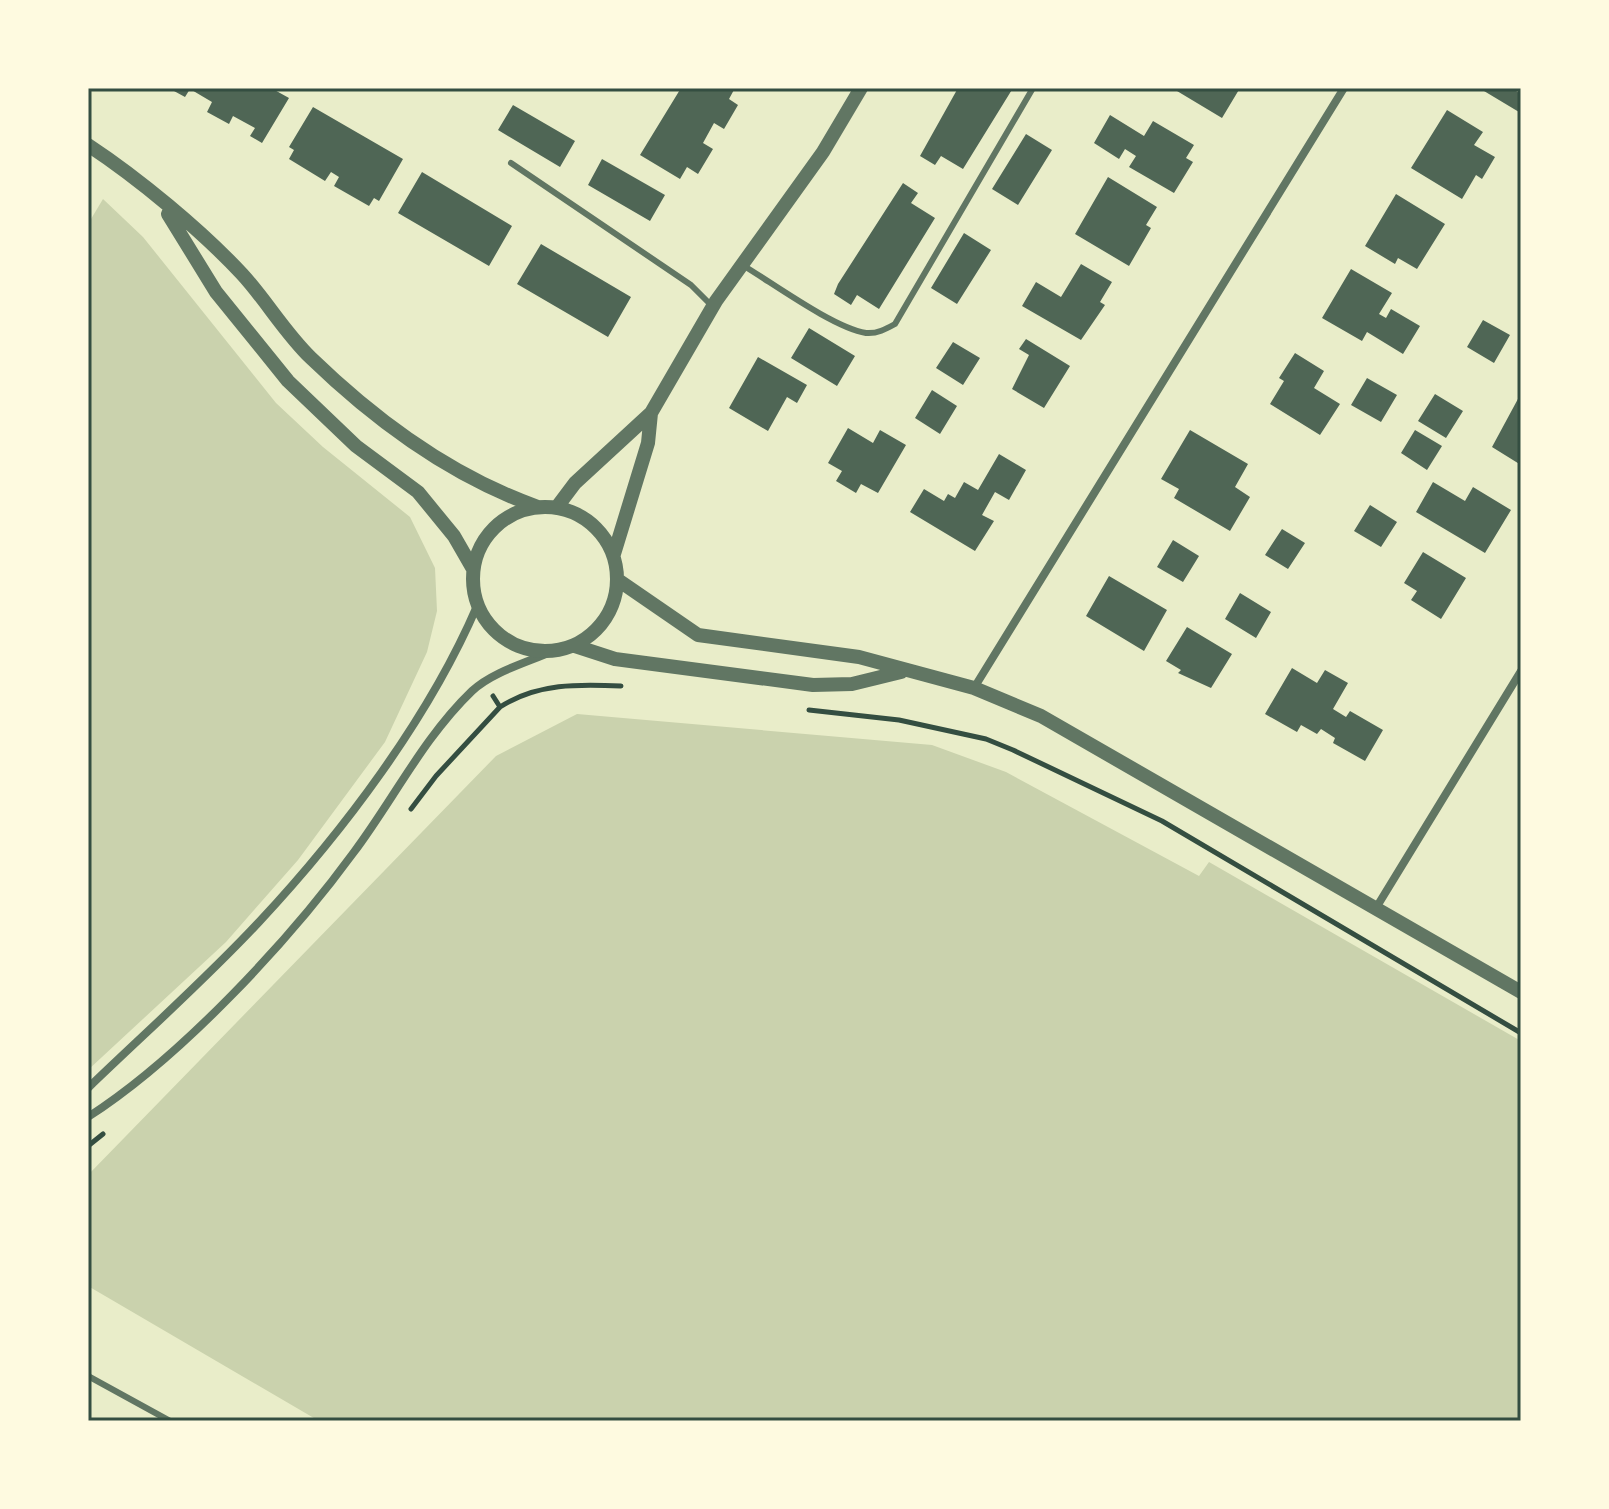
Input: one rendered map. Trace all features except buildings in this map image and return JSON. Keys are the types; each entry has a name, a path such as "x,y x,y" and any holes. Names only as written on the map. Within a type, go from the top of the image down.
{"street":[{"path":"557,507 575,483 651,413 713,307 823,152 861,88"},
{"path":"974,688 1344,88"},
{"path":"88,145 160,200 241,272 309,356 348,392 449,467 495,492 538,507"},
{"path":"160,200 216,292 288,381 356,446 418,492 454,536 473,569"},
{"path":"88,1117 181,1042 274,949 353,854 422,753 473,689 553,651 575,646 592,635 606,619 615,601 618,580 614,554 648,443 651,413"},
{"path":"553,651 522,648 495,632 477,606 473,569 480,546 495,527 515,513 538,507 557,507 592,523 614,554"},
{"path":"618,580 698,635 859,657 974,688 1041,716 1521,992"},
{"path":"88,1088 259,922 332,837 409,728 460,645 477,606"},
{"path":"575,646 615,659 813,685 852,684 903,671"},
{"path":"1376,908 1521,671"}],"lane":[{"path":"742,265 843,324 866,333 881,332 895,324 1033,88"},
{"path":"511,163 691,285 713,307"},
{"path":"88,1376 170,1421"}],"path":[{"path":"492,695 500,707 518,696 540,689 571,685 630,686"},
{"path":"806,710 899,720 986,739 1013,750 1162,821 1521,1033"}],"green space":[{"path":"103,199 143,237 276,403 323,447 410,517 435,568 437,611 427,652 385,742 298,860 226,942 88,1070 88,224"},
{"path":"577,714 932,745 1006,772 1199,876 1209,862 1521,1041 1521,1421 319,1421 88,1286 88,1175 496,756"}]}
